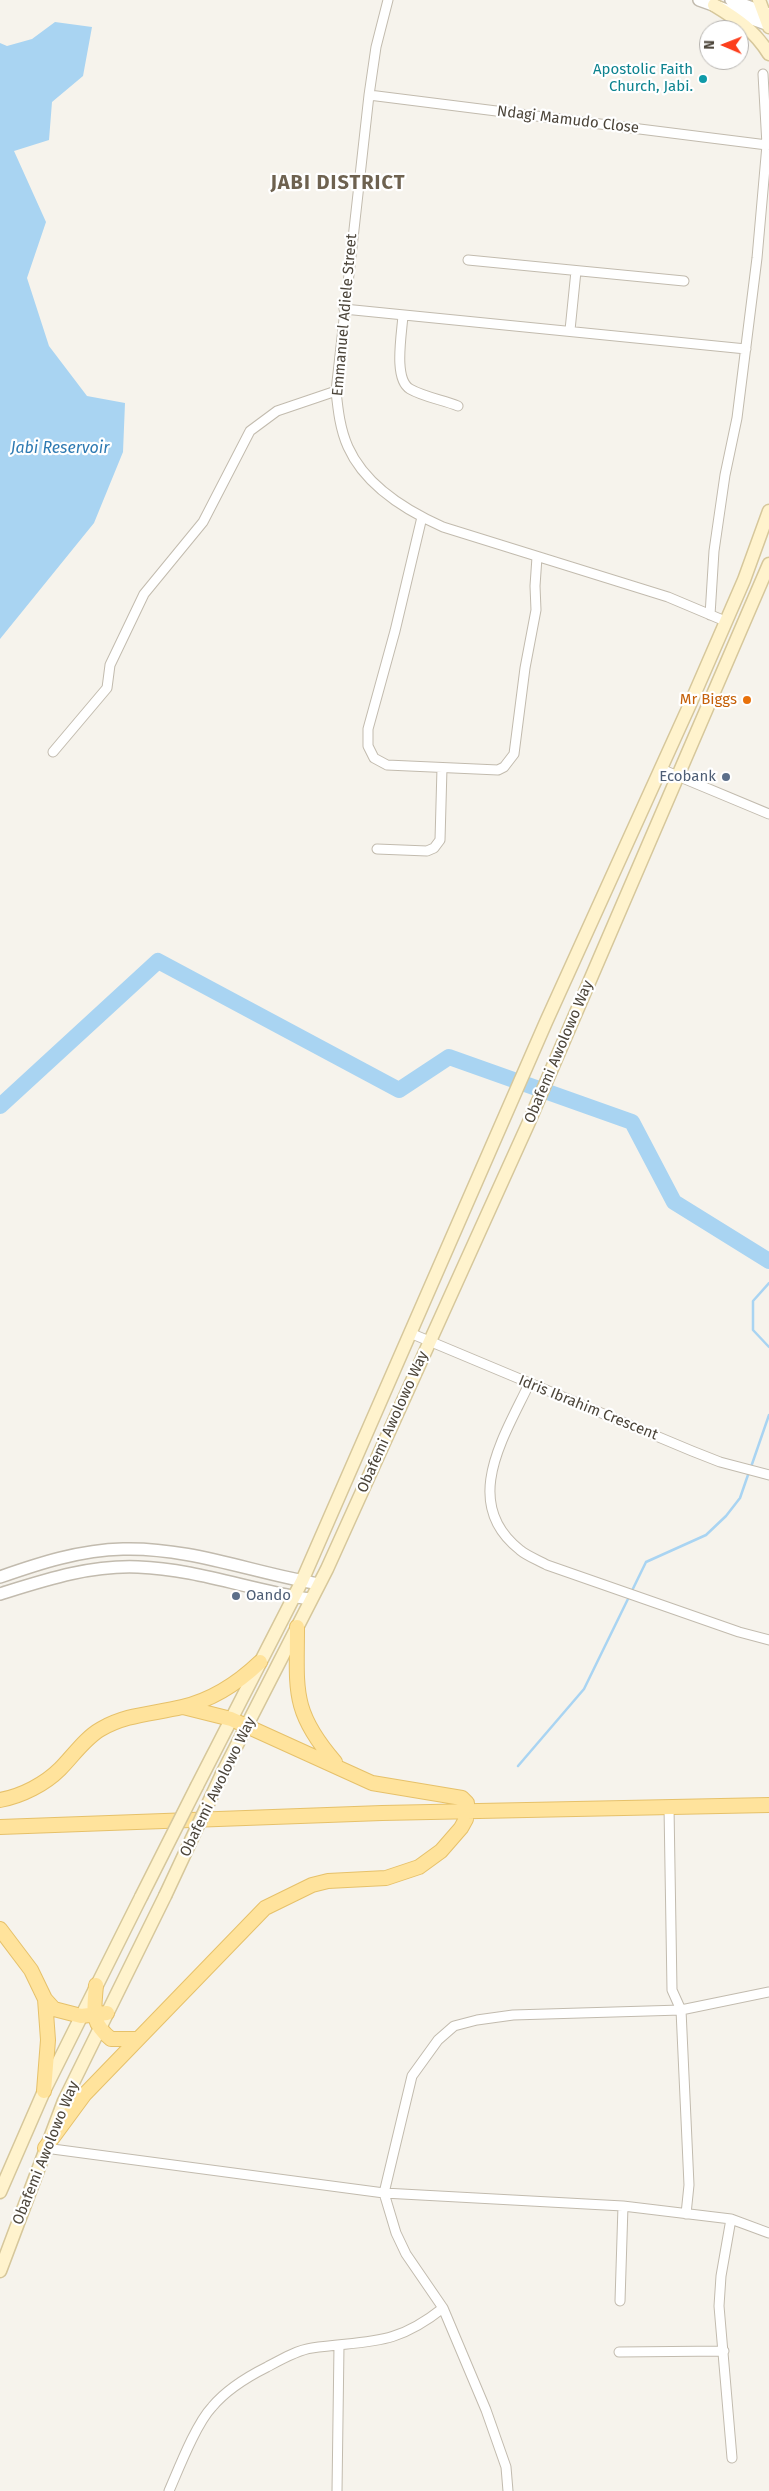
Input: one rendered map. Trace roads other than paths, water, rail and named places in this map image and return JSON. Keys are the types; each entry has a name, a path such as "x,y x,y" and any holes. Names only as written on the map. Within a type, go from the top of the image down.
{"main road":[{"path":"714,5 755,33 769,54"},
{"name":"Obafemi Awolowo Way","path":"0,2192 44,2091 80,2016 302,1581 546,1022 661,769 744,580 769,511"},
{"name":"Obafemi Awolowo Way","path":"101,2014 165,1896 222,1774 319,1584 428,1340 529,1122 769,564"},
{"path":"297,1627 299,1704 306,1723 317,1742 342,1770"},
{"path":"0,1800 10,1798 44,1782 60,1770 99,1731 118,1720 138,1714 182,1707 214,1696 229,1687 260,1662"},
{"path":"45,2148 78,2101 265,1908 312,1885 328,1881 386,1878 419,1867 447,1844 461,1828 468,1812 467,1803 462,1798 389,1788 372,1783 231,1719 182,1707"},
{"path":"0,1827 382,1813 769,1805"},
{"path":"0,1929 31,1970 45,1999 54,2009 80,2016 101,2014"},
{"path":"96,1985 101,2014 99,2029 111,2039 136,2039"},
{"path":"44,2091 48,2040 45,1999"},
{"name":"Obafemi Awolowo Way","path":"0,2271 3,2250 64,2101 99,2029"}],"street":[{"name":"Emmanuel Adiele Street","path":"388,0 376,48 369,95 336,391 339,419 349,448 366,472 387,494 422,517 443,527 668,596 725,621"},
{"path":"699,0 766,17"},
{"path":"731,0 766,17"},
{"path":"710,615 714,550 725,475 737,418 758,258 767,145 763,74"},
{"name":"Ndagi Mamudo Close","path":"369,95 767,145"},
{"path":"468,260 684,281"},
{"path":"570,330 576,270"},
{"path":"344,309 746,349"},
{"path":"403,315 400,369 402,381 409,389 458,406"},
{"path":"53,752 107,688 110,665 144,594 203,522 250,431 277,411 336,391"},
{"path":"422,517 395,630 368,728 368,746 374,758 387,764 498,770 504,767 514,754 525,668 536,610 537,557"},
{"path":"377,850 427,851 434,848 440,840 442,768"},
{"path":"661,769 769,814"},
{"name":"Idris Ibrahim Crescent","path":"410,1333 711,1458 769,1475"},
{"path":"530,1384 502,1441 491,1469 491,1512 502,1532 521,1551 547,1564 739,1632 769,1640"},
{"path":"0,1577 78,1554 100,1550 144,1549 190,1556 319,1584"},
{"path":"0,1594 45,1579 74,1572 96,1568 137,1567 182,1572 310,1599"},
{"path":"668,1807 672,1990 681,2010 689,2185 686,2214"},
{"path":"508,2491 506,2467 489,2419 443,2308 406,2254 396,2233 384,2193 412,2076 438,2040 454,2026 477,2020 513,2015 681,2010 769,1992"},
{"path":"45,2148 384,2193 623,2206 730,2219 769,2234"},
{"path":"620,2302 623,2206"},
{"path":"730,2219 721,2276 719,2306 732,2458"},
{"path":"169,2491 189,2447 211,2408 241,2381 282,2358 310,2348 339,2346 399,2336 424,2323 443,2308"},
{"path":"337,2491 339,2346"},
{"path":"619,2352 724,2351"}],"water":[{"name":"Jabi Reservoir","path":"55,22 92,27 83,76 52,102 49,140 14,151 46,222 27,278 49,346 87,396 125,403 123,452 94,523 0,639 0,43 7,46 32,39"}],"waterway":[{"path":"0,1106 158,961 399,1090 449,1057 632,1122 674,1202 769,1261"},
{"path":"769,1283 753,1301 753,1330 769,1347"},
{"path":"751,1467 769,1415"},
{"path":"518,1766 584,1689 646,1562 706,1535 726,1516 740,1498 749,1472"}],"place":[{"name":"Apostolic Faith Church, Jabi.","path":"703,79"},
{"name":"Mr Biggs","path":"747,700"},
{"name":"Ecobank","path":"726,777"},
{"name":"Oando","path":"236,1596"}],"district":[{"name":"JABI DISTRICT","path":"338,183"}]}
